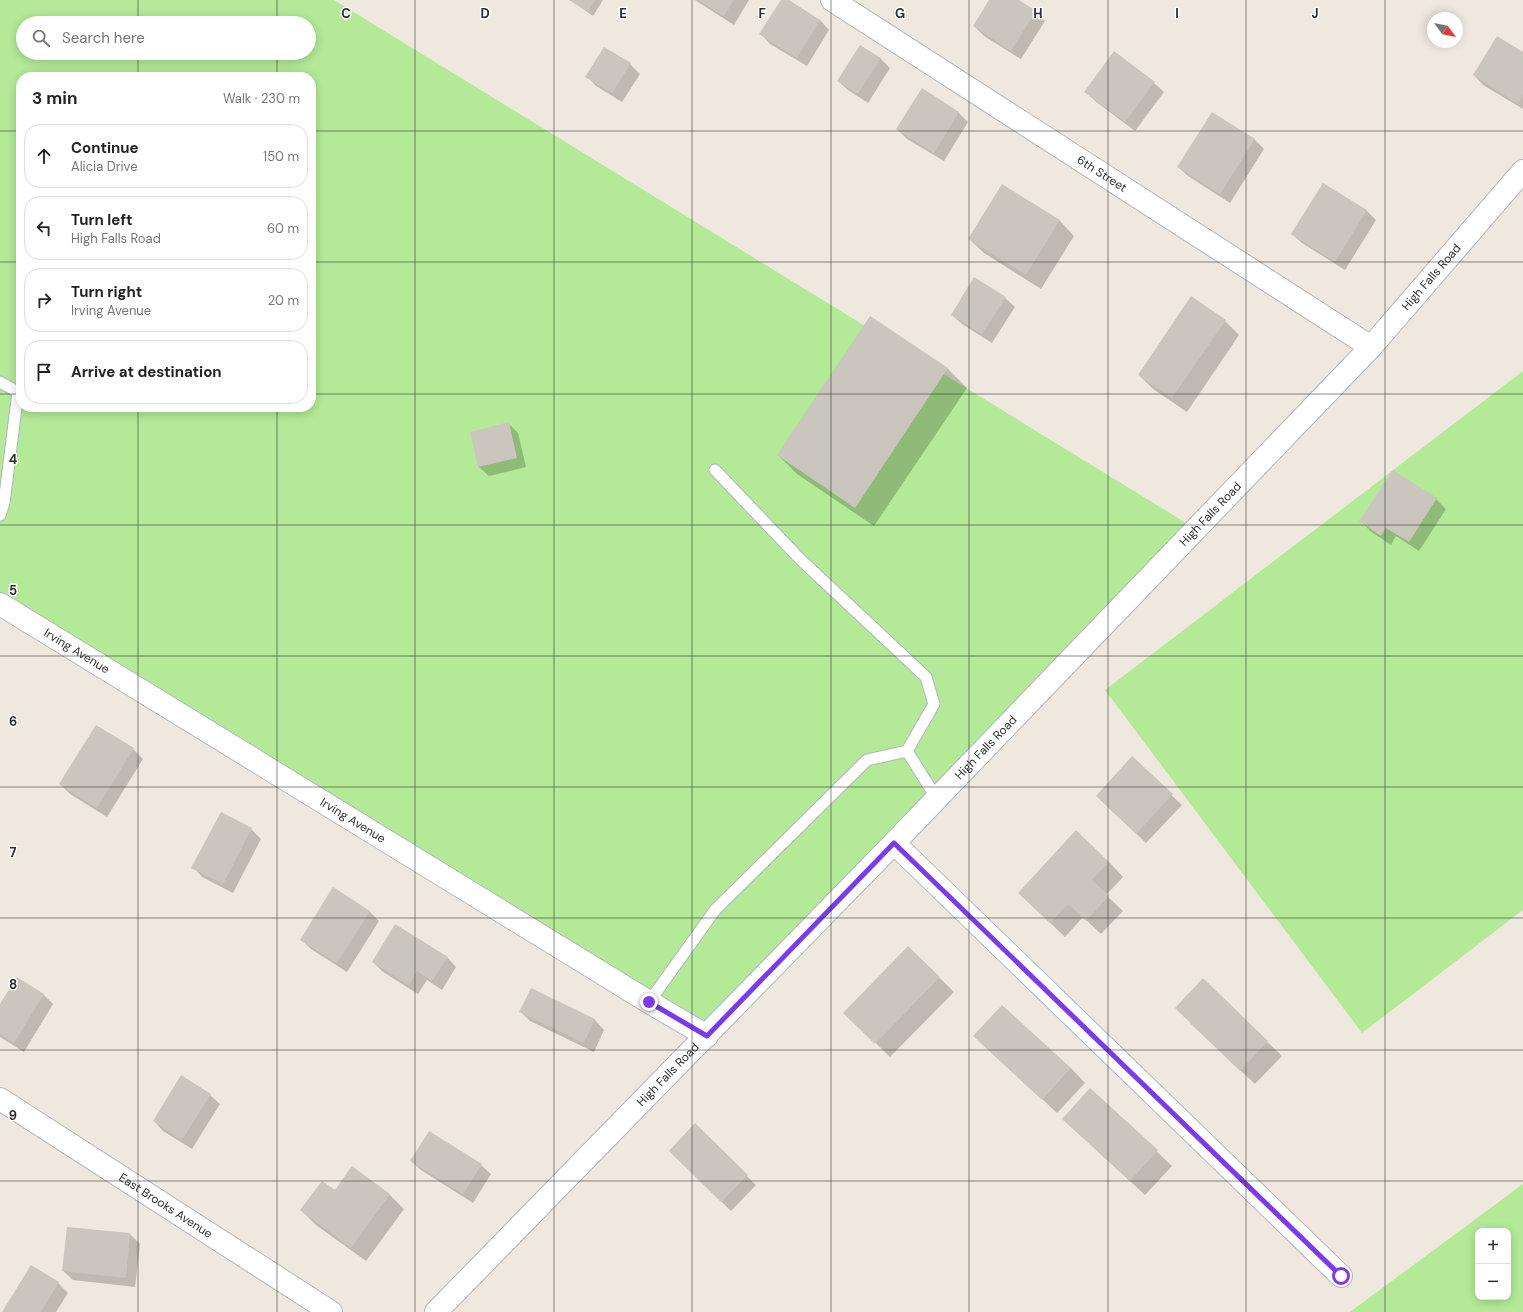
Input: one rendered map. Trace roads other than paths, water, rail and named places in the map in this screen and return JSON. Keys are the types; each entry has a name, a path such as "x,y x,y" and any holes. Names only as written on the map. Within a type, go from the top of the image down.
{"street":[{"name":"6th Street","path":"832,0 1371,347"},
{"name":"High Falls Road","path":"436,1312 937,799 1371,347 1523,171"},
{"name":"Irving Avenue","path":"0,604 649,1002 707,1036"},
{"path":"894,843 1341,1276"},
{"name":"East Brooks Avenue","path":"0,1099 331,1312"}],"lane":[{"path":"0,382 16,391"},
{"path":"0,515 4,503 16,408"},
{"path":"649,1002 715,910 867,760 907,751 934,704 926,677 801,560 715,470"},
{"path":"907,751 937,799"}]}
